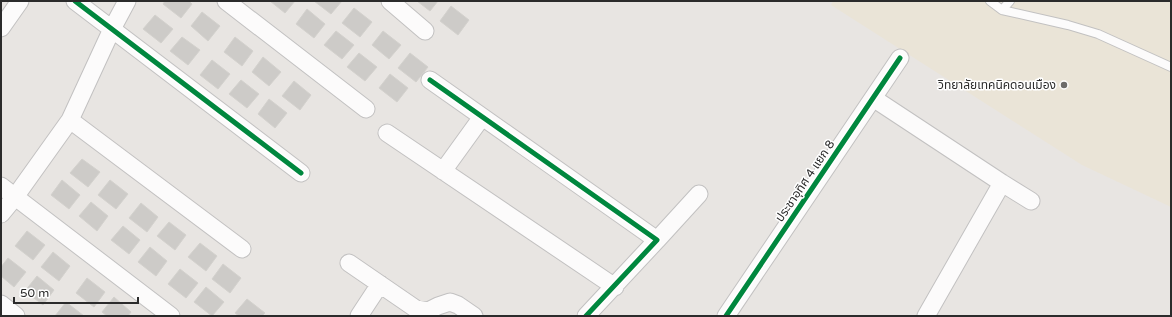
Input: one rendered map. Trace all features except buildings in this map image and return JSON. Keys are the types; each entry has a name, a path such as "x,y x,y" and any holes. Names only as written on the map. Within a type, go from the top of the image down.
{"street":[{"path":"1,28 20,1"},
{"path":"75,1 301,173"},
{"path":"1,214 15,197 70,120 127,1"},
{"path":"226,1 366,109"},
{"path":"390,1 425,31"},
{"name":"ประชาอุทิศ 4 แยก 8","path":"726,316 900,58"},
{"path":"430,80 657,240"},
{"path":"873,98 1031,201"},
{"path":"443,171 482,117"},
{"path":"70,120 242,249"},
{"path":"387,133 615,287"},
{"path":"926,316 1002,183"},
{"path":"1,186 171,316"},
{"path":"586,316 615,287 699,194"},
{"path":"349,263 416,309 428,310 450,302 458,305 474,316"},
{"path":"360,316 380,284"},
{"path":"1,304 16,316"}],"lane":[{"path":"990,1 1002,10 1068,25 1098,34 1171,67"},
{"path":"1002,10 1010,1"}],"shaded area":[{"name":"วิทยาลัยเทคนิคดอนเมือง","path":"833,1 1171,1 1171,207 1082,165 831,5"}],"cycle path":[{"path":"75,1 301,173"},
{"path":"726,316 900,58"},
{"path":"430,80 657,240 586,316"}],"place":[{"name":"วิทยาลัยเทคนิคดอนเมือง","path":"1064,85"}]}
